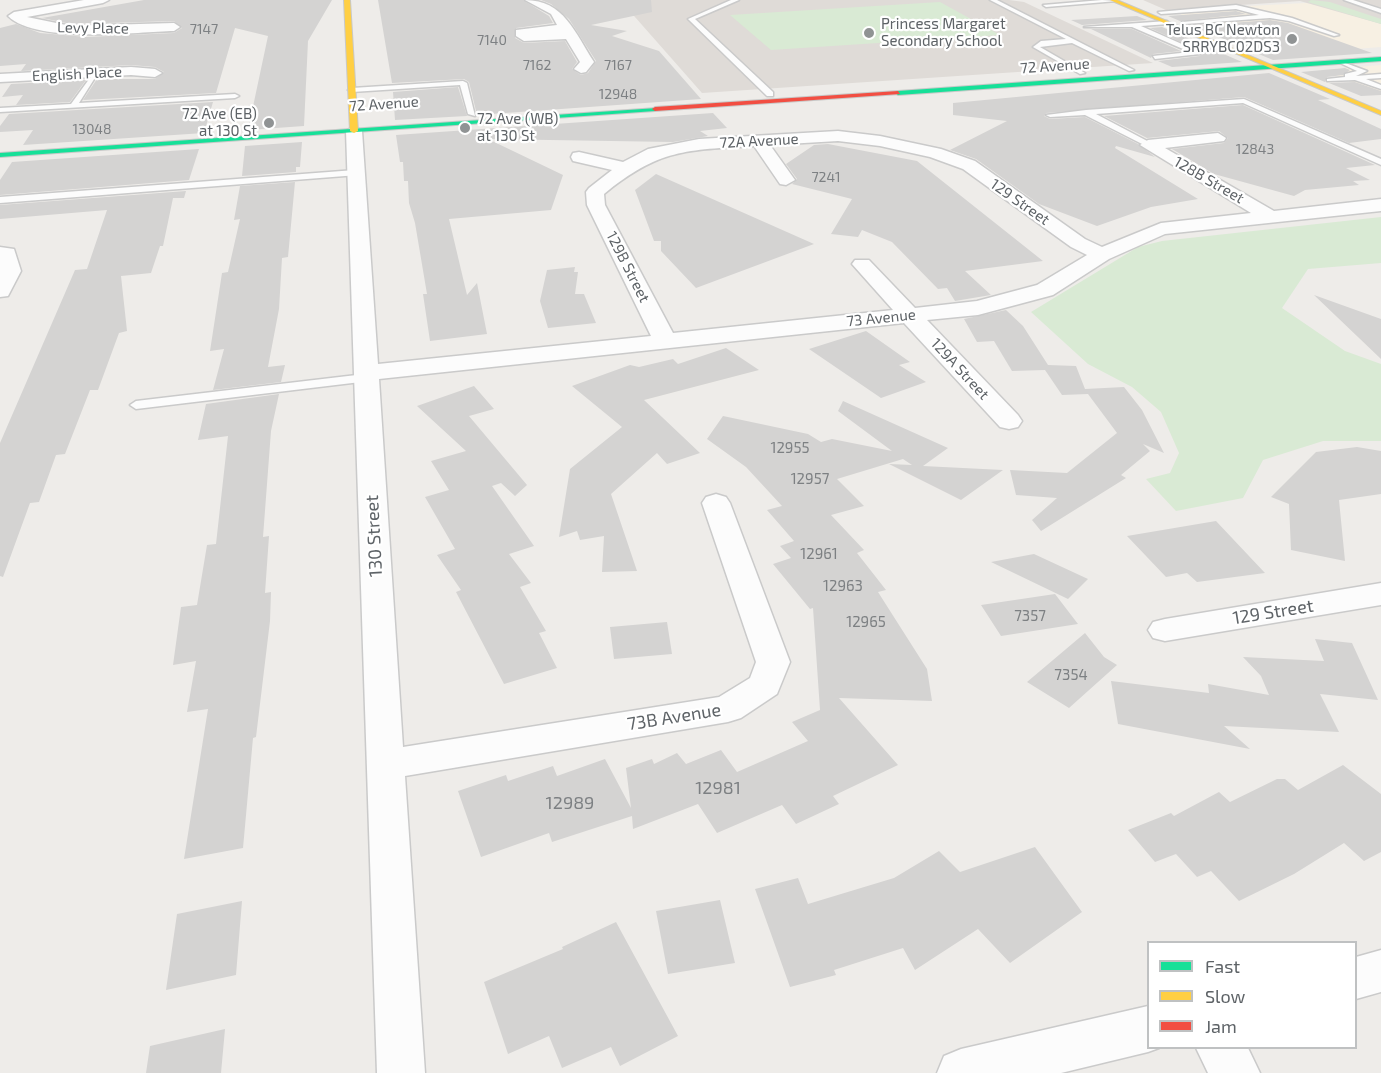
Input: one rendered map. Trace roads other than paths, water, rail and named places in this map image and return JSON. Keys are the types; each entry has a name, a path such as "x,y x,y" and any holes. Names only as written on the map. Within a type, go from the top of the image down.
{"main road":[{"name":"130 Street","path":"347,0 354,127"},
{"path":"1113,0 1185,22 1381,113"},
{"path":"1132,0 1207,40 1257,61"},
{"name":"72 Avenue","path":"0,146 732,105 1275,63 1381,52"},
{"name":"72 Avenue","path":"0,155 354,127 472,114 1257,61 1275,63"},
{"path":"1293,66 1342,62 1379,68"},
{"path":"1275,63 1293,66 1381,102"},
{"name":"72 Avenue","path":"732,105 770,94"}],"street":[{"path":"0,19 103,0"},
{"path":"531,0 555,12 587,62 581,69"},
{"name":"Levy Place","path":"14,16 28,24 55,28 174,27"},
{"name":"English Place","path":"0,78 95,73 154,73"},
{"name":"130 Street","path":"354,127 401,1073"},
{"path":"904,146 922,132"},
{"name":"72A Avenue","path":"595,192 625,168 654,153 699,144 838,136 935,153"},
{"path":"1148,145 1218,138"},
{"path":"759,141 786,180"},
{"name":"128B Street","path":"1148,145 1269,216"},
{"name":"129 Street","path":"935,153 969,165 1078,243 1102,255"},
{"path":"579,157 625,168"},
{"name":"129B Street","path":"595,192 596,205 665,340"},
{"name":"73 Avenue","path":"365,376 665,340 978,308 1030,295 1056,284 1102,255 1161,229 1381,204"},
{"path":"0,253 7,253 11,271 0,291"},
{"name":"129A Street","path":"862,264 1009,421"},
{"name":"73B Avenue","path":"386,764 728,709 765,685 773,663 716,503"},
{"name":"129 Street","path":"1165,630 1381,594"},
{"path":"1357,978 1381,971"},
{"path":"961,1073 1147,1029"},
{"path":"1221,1049 1236,1073"}],"lane":[{"path":"993,0 1131,70"},
{"path":"1046,5 1113,0"},
{"path":"1347,0 1381,11"},
{"path":"732,1 691,19 770,94"},
{"path":"1081,1 1105,12"},
{"path":"1087,27 1133,25 1164,17 1236,7 1290,19 1336,35"},
{"path":"1185,22 1270,16"},
{"path":"1133,25 1198,53 1155,57 1174,67"},
{"path":"1074,40 1041,43 1036,47 1082,73"},
{"path":"1173,42 1207,40"},
{"path":"1342,62 1364,71"},
{"path":"1379,68 1347,75 1381,87"},
{"path":"1329,81 1356,78 1379,68"},
{"path":"74,105 95,73"},
{"path":"352,90 463,83 472,114"},
{"path":"0,110 235,96"},
{"path":"1050,115 1244,101 1381,162"},
{"path":"1086,112 1148,145"},
{"path":"0,200 355,173"},
{"path":"136,405 365,376"}],"place":[{"name":"Princess Margaret Secondary School","path":"869,33"},
{"name":"Telus BC Newton SRRYBC02DS3","path":"1292,39"},
{"name":"72 Ave (EB) at 130 St","path":"269,123"},
{"name":"72 Ave (WB) at 130 St","path":"465,128"}]}
